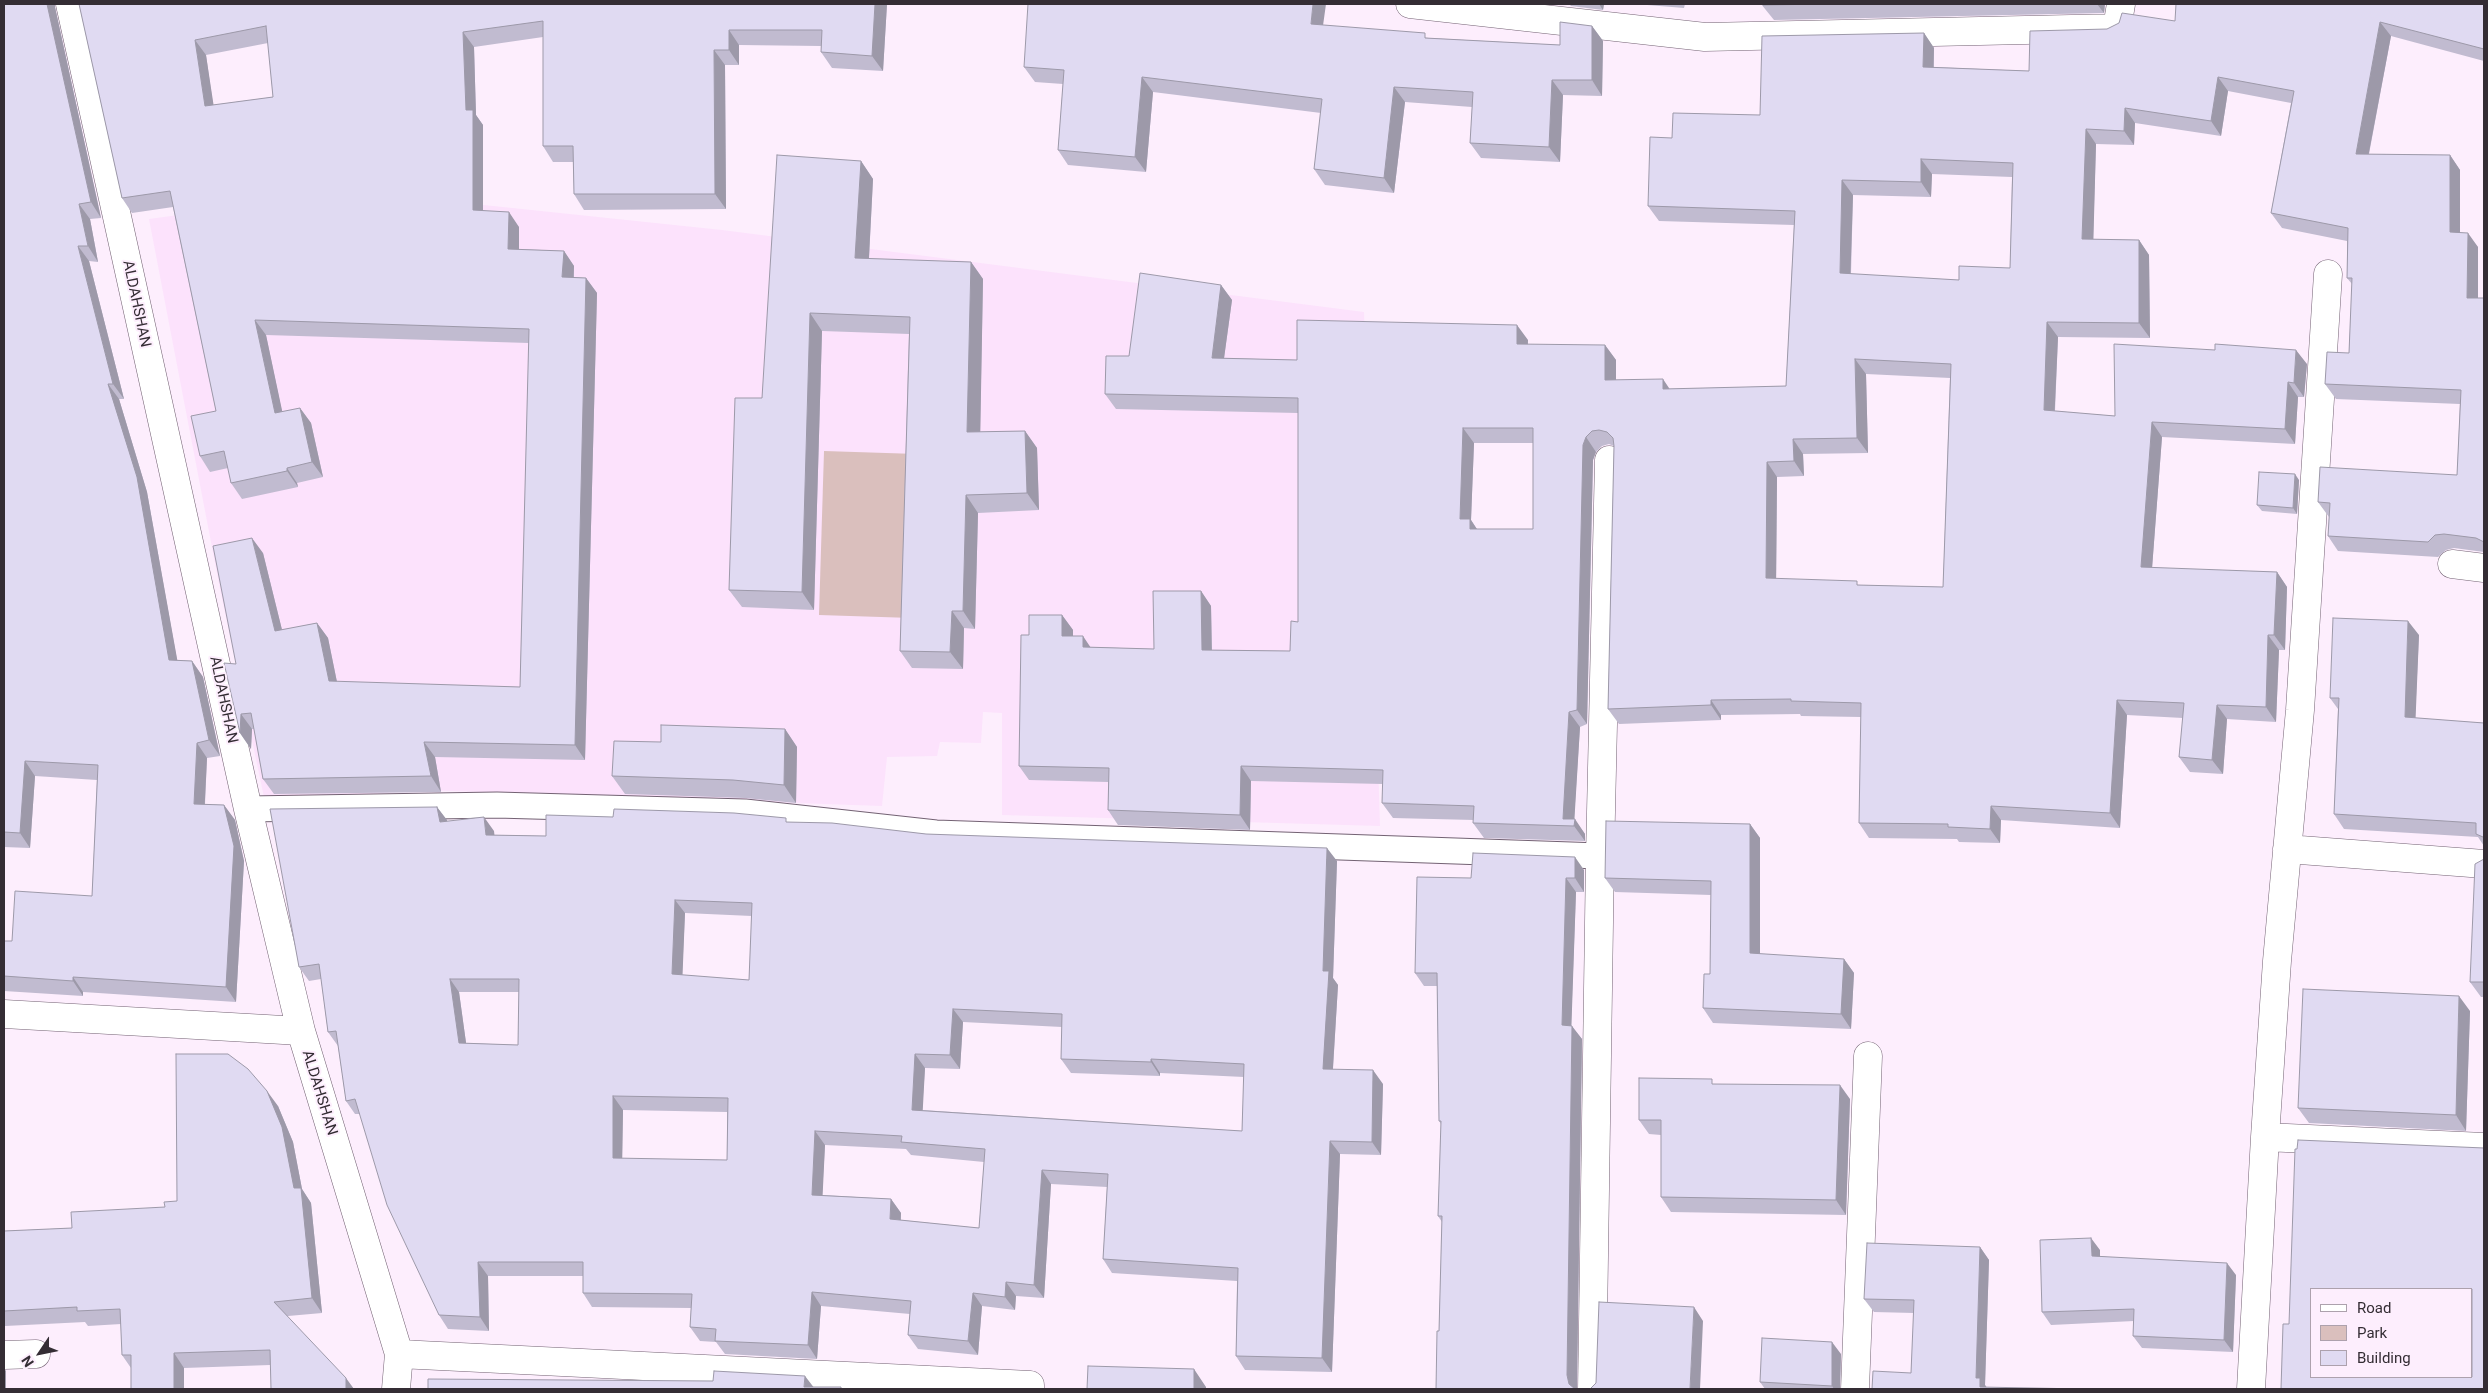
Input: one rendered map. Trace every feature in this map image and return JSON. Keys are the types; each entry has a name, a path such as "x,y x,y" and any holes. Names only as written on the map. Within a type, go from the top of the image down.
{"street":[{"name":"ALDAHSHAN","path":"70,4 248,809 300,1031 398,1354 396,1389"},
{"path":"1410,4 1705,37 2117,28 2121,4"},
{"path":"2250,1389 2264,1137 2300,710 2328,274"},
{"path":"1592,1389 1600,856 1609,460"},
{"path":"2452,564 2484,568"},
{"path":"2287,849 2484,864"},
{"path":"4,1014 300,1031"},
{"path":"1855,1389 1868,1056"},
{"path":"2264,1137 2484,1147"},
{"path":"4,1356 36,1354"},
{"path":"398,1354 1030,1386 1030,1389"}],"lane":[{"path":"248,809 497,805 746,812 936,833 1600,856"}],"shaded area":[{"path":"325,195 417,198 722,230 1364,312 1380,826 1002,815 1002,713 983,712 981,743 940,742 937,756 887,757 882,806 422,790 265,802 220,589 149,219"}],"green space":[{"path":"824,451 917,454 912,618 819,615"}],"building":[{"path":"4,4 47,4 91,202 79,204 88,246 78,246 113,384 108,384 137,477 169,660 192,661 209,740 197,743 194,804 224,805 234,846 226,987 73,977 73,981 4,976 4,941 12,941 15,891 92,896 98,765 25,761 20,833 4,832"},
{"path":"79,4 875,4 872,56 821,52 822,30 729,30 729,50 714,50 715,194 574,194 573,146 543,146 543,21 463,32 466,110 473,110 473,210 509,212 508,249 564,251 562,277 586,278 575,745 424,742 431,776 263,779 251,713 241,714 240,733 224,663 236,664 213,546 252,538 275,631 317,623 329,681 520,687 529,329 255,320 275,413 300,408 312,462 287,468 287,471 231,483 224,451 200,456 191,416 216,411 170,191 122,198","holes":["266,26 273,97 205,106 195,40"]},
{"path":"1028,4 1313,4 1311,24 1425,33 1425,38 1560,45 1560,22 1592,26 1592,80 1552,80 1549,147 1470,143 1473,92 1394,87 1384,178 1314,169 1322,99 1142,77 1135,157 1058,150 1064,70 1024,67"},
{"path":"1763,4 1825,4 1763,5"},
{"path":"2176,4 2484,4 2484,49 2380,22 2356,154 2450,155 2450,232 2468,233 2467,298 2484,298 2484,542 2476,538 2444,534 2435,535 2428,542 2328,536 2330,503 2318,502 2320,467 2457,475 2461,390 2325,384 2327,352 2349,353 2352,278 2347,278 2348,228 2271,213 2294,91 2218,77 2211,121 2125,108 2124,131 2086,129 2082,239 2139,240 2139,323 2047,322 2044,410 2115,416 2114,344 2215,350 2215,344 2296,350 2294,383 2288,382 2285,429 2152,422 2141,567 2277,572 2274,635 2268,635 2266,707 2217,705 2212,760 2179,757 2184,703 2117,700 2110,813 1991,806 1990,829 1948,827 1948,824 1859,823 1861,703 1791,701 1791,699 1711,700 1711,705 1608,709 1614,446 1613,438 1607,432 1599,430 1592,431 1586,437 1583,445 1577,710 1569,712 1563,819 1575,819 1574,826 1473,823 1474,806 1382,803 1383,770 1241,766 1240,815 1108,810 1109,768 1019,766 1021,635 1029,635 1029,615 1062,615 1062,636 1083,636 1083,647 1154,649 1153,591 1201,591 1202,650 1290,651 1291,621 1298,622 1298,398 1105,394 1106,356 1129,356 1140,273 1221,285 1212,358 1297,360 1297,320 1517,325 1517,344 1605,345 1605,380 1663,379 1663,389 1786,386 1795,211 1648,206 1650,137 1672,138 1673,113 1760,115 1762,36 1924,33 1923,67 2029,71 2030,31 2107,29 2119,23 2122,13 2175,21","holes":["1921,159 2013,163 2010,268 1959,266 1959,280 1840,273 1842,180 1921,182","1855,359 1951,364 1943,587 1857,585 1857,581 1766,578 1767,462 1794,461 1793,439 1857,438","1463,428 1533,428 1533,529 1470,529 1470,519 1460,519"]},
{"path":"777,155 861,161 855,258 971,262 967,432 1025,431 1027,493 966,495 963,611 952,611 950,652 900,651 910,317 810,313 802,592 729,590 735,398 762,398"},
{"path":"2259,472 2295,474 2293,508 2257,505"},
{"path":"2333,618 2408,621 2405,717 2484,723 2484,838 2476,834 2476,823 2334,814 2339,698 2330,698"},
{"path":"661,725 785,729 784,785 733,780 612,776 614,741 661,742"},
{"path":"437,807 440,822 484,817 486,835 546,836 546,815 613,817 614,809 734,813 786,818 786,822 832,823 926,834 1327,848 1323,971 1329,971 1323,1069 1373,1070 1372,1142 1330,1141 1322,1358 1236,1356 1238,1268 1103,1259 1108,1174 1042,1170 1034,1285 1006,1282 1005,1297 973,1293 968,1341 908,1335 911,1301 812,1292 808,1345 715,1341 716,1329 690,1327 692,1294 583,1293 583,1262 478,1262 480,1317 439,1315 387,1205 355,1099 346,1101 336,1031 328,1032 319,964 299,967 270,809","holes":["675,900 752,903 749,980 672,974","450,979 519,979 518,1045 459,1043","953,1009 1062,1014 1061,1059 1151,1062 1151,1059 1244,1064 1242,1131 912,1110 915,1054 950,1055","613,1096 728,1098 727,1160 613,1158","815,1131 902,1136 901,1142 985,1149 979,1228 890,1219 891,1199 812,1195"]},
{"path":"1606,821 1750,824 1750,953 1844,959 1841,1014 1703,1008 1704,974 1710,974 1711,881 1605,878"},
{"path":"1473,853 1575,857 1575,878 1566,878 1562,1025 1572,1026 1567,1375 1569,1384 1575,1389 1436,1389 1442,1216 1438,1216 1441,1121 1439,1121 1437,973 1415,973 1417,877 1471,878"},
{"path":"2484,859 2484,982 2470,982 2475,864"},
{"path":"2303,989 2459,996 2456,1115 2298,1108"},
{"path":"176,1054 228,1054 248,1069 267,1091 282,1127 294,1188 301,1188 312,1298 274,1302 346,1378 346,1389 271,1389 270,1350 174,1353 174,1389 131,1389 131,1355 122,1355 120,1309 77,1311 77,1307 4,1311 4,1231 72,1228 71,1212 165,1207 164,1202 177,1201"},
{"path":"1639,1078 1712,1079 1712,1084 1840,1085 1836,1200 1661,1197 1661,1120 1639,1120"},
{"path":"2298,1140 2484,1148 2484,1389 2281,1389 2283,1324 2289,1324 2295,1149 2297,1149"},
{"path":"2091,1238 2092,1256 2227,1263 2224,1340 2133,1336 2134,1309 2042,1312 2040,1240"},
{"path":"1867,1243 1980,1247 1976,1378 1980,1378 1980,1387 2083,1389 1872,1389 1873,1371 1911,1373 1914,1300 1864,1299"},
{"path":"1599,1302 1694,1307 1690,1389 1590,1389 1596,1383"},
{"path":"1762,1338 1832,1342 1832,1386 1760,1382"},
{"path":"1088,1366 1194,1369 1194,1389 1087,1389"},
{"path":"714,1371 805,1376 804,1387 841,1387 841,1389 428,1389 428,1379 713,1381"}]}
